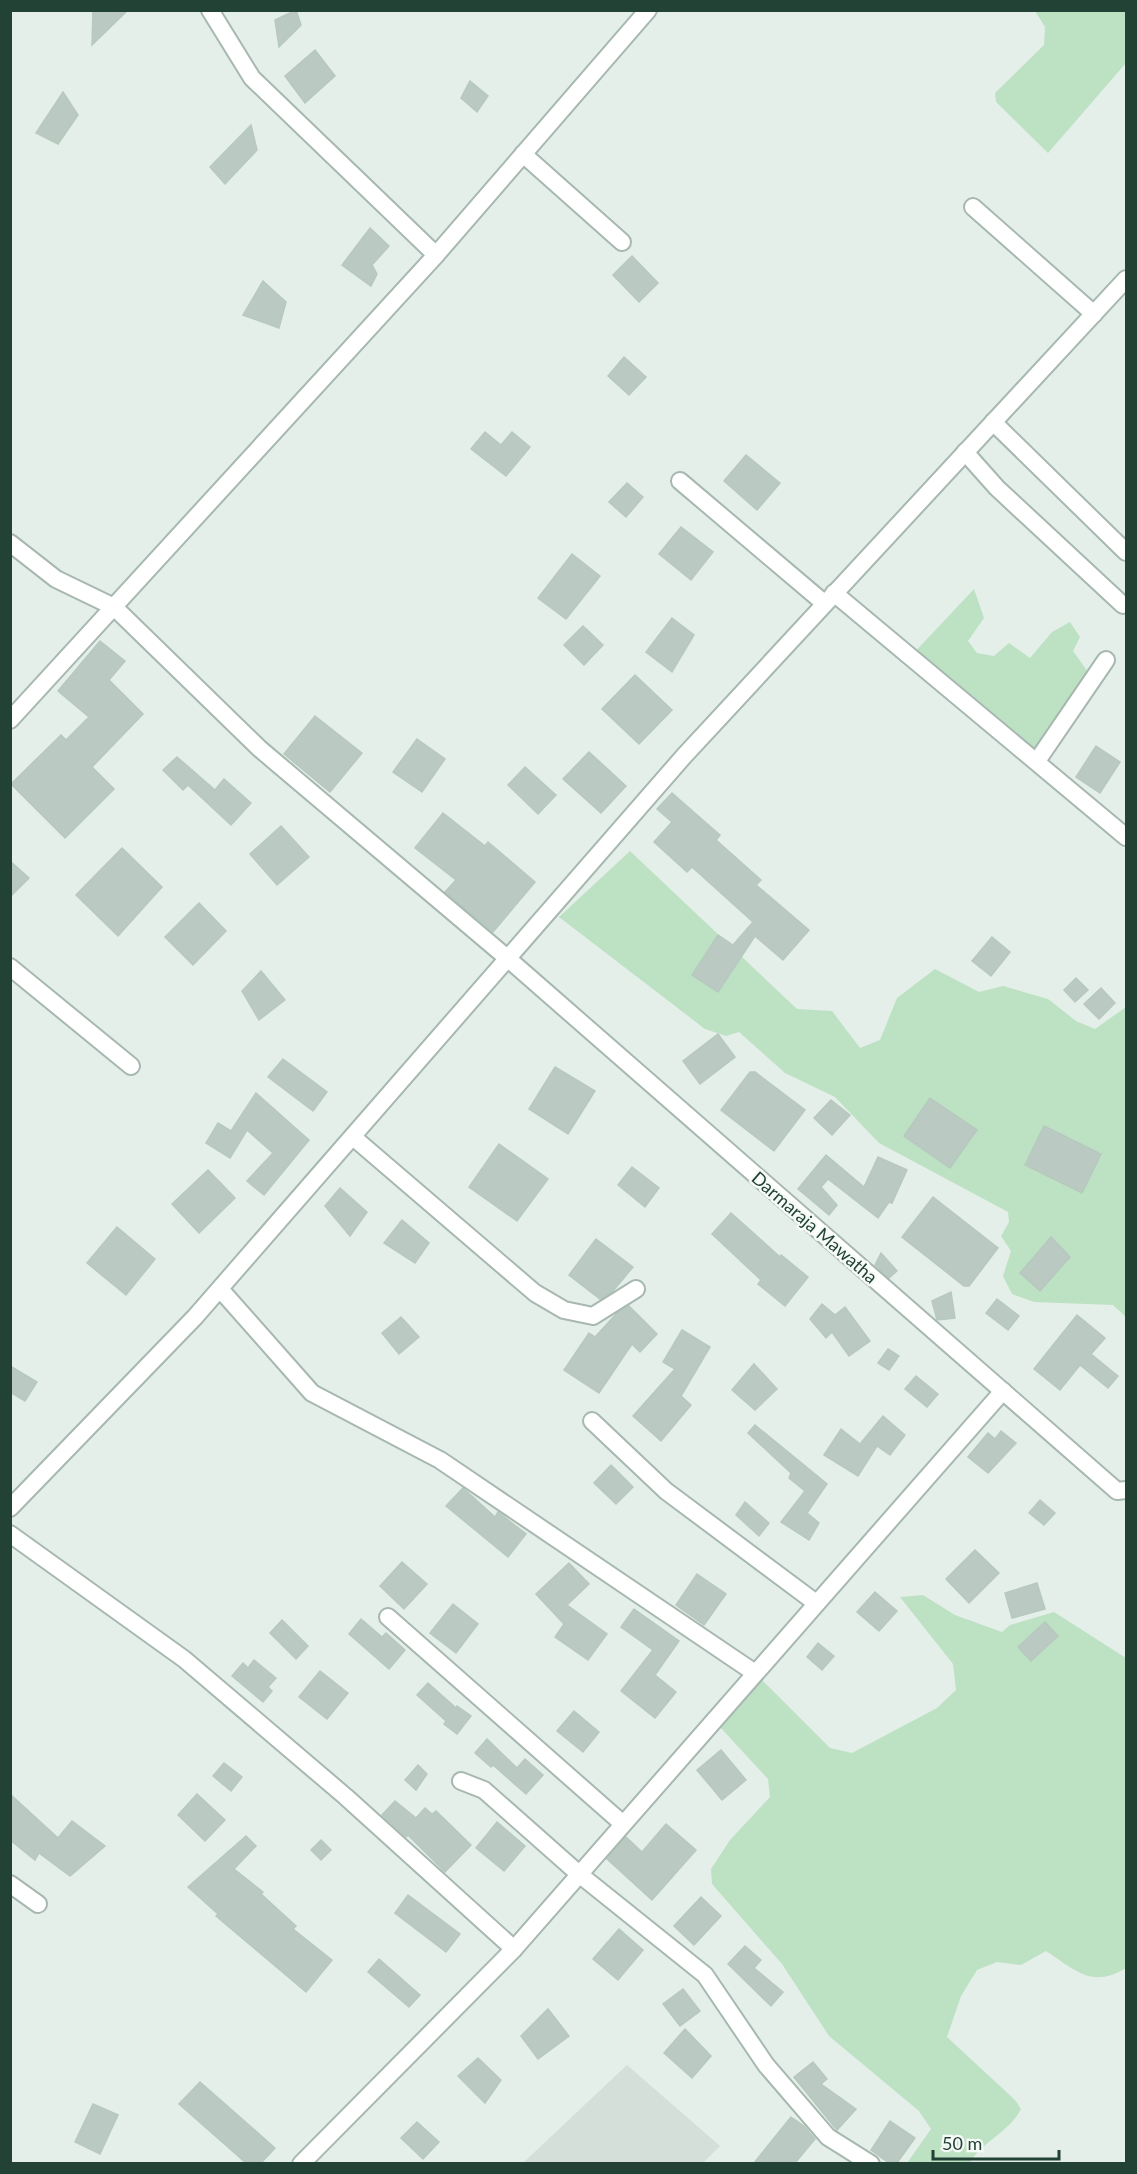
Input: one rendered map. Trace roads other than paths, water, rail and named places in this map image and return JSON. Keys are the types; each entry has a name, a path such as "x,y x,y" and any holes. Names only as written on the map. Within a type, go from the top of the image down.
{"street":[{"path":"210,10 252,78 436,255"},
{"path":"10,720 436,255 648,10"},
{"path":"523,154 622,242"},
{"path":"973,207 1094,314"},
{"path":"10,1508 220,1289 440,1038 506,957 829,598 1126,279"},
{"path":"993,422 1126,552"},
{"path":"965,452 997,488 1123,605"},
{"path":"680,481 1037,761 1126,837"},
{"name":"Darmaraja Mawatha","path":"10,543 56,579 114,607 260,749 506,957 1123,1494"},
{"path":"1037,761 1106,660"},
{"path":"10,968 131,1066"},
{"path":"353,1137 536,1293 564,1310 593,1316 636,1289"},
{"path":"220,1289 312,1393 440,1460 755,1673"},
{"path":"301,2163 514,1949 1003,1391"},
{"path":"591,1421 666,1491 816,1603"},
{"path":"10,1534 184,1659 346,1797 514,1949"},
{"path":"388,1617 623,1824"},
{"path":"461,1781 484,1790 579,1874 705,1975 766,2065 828,2137 871,2163"},
{"path":"10,1884 38,1904"}]}
